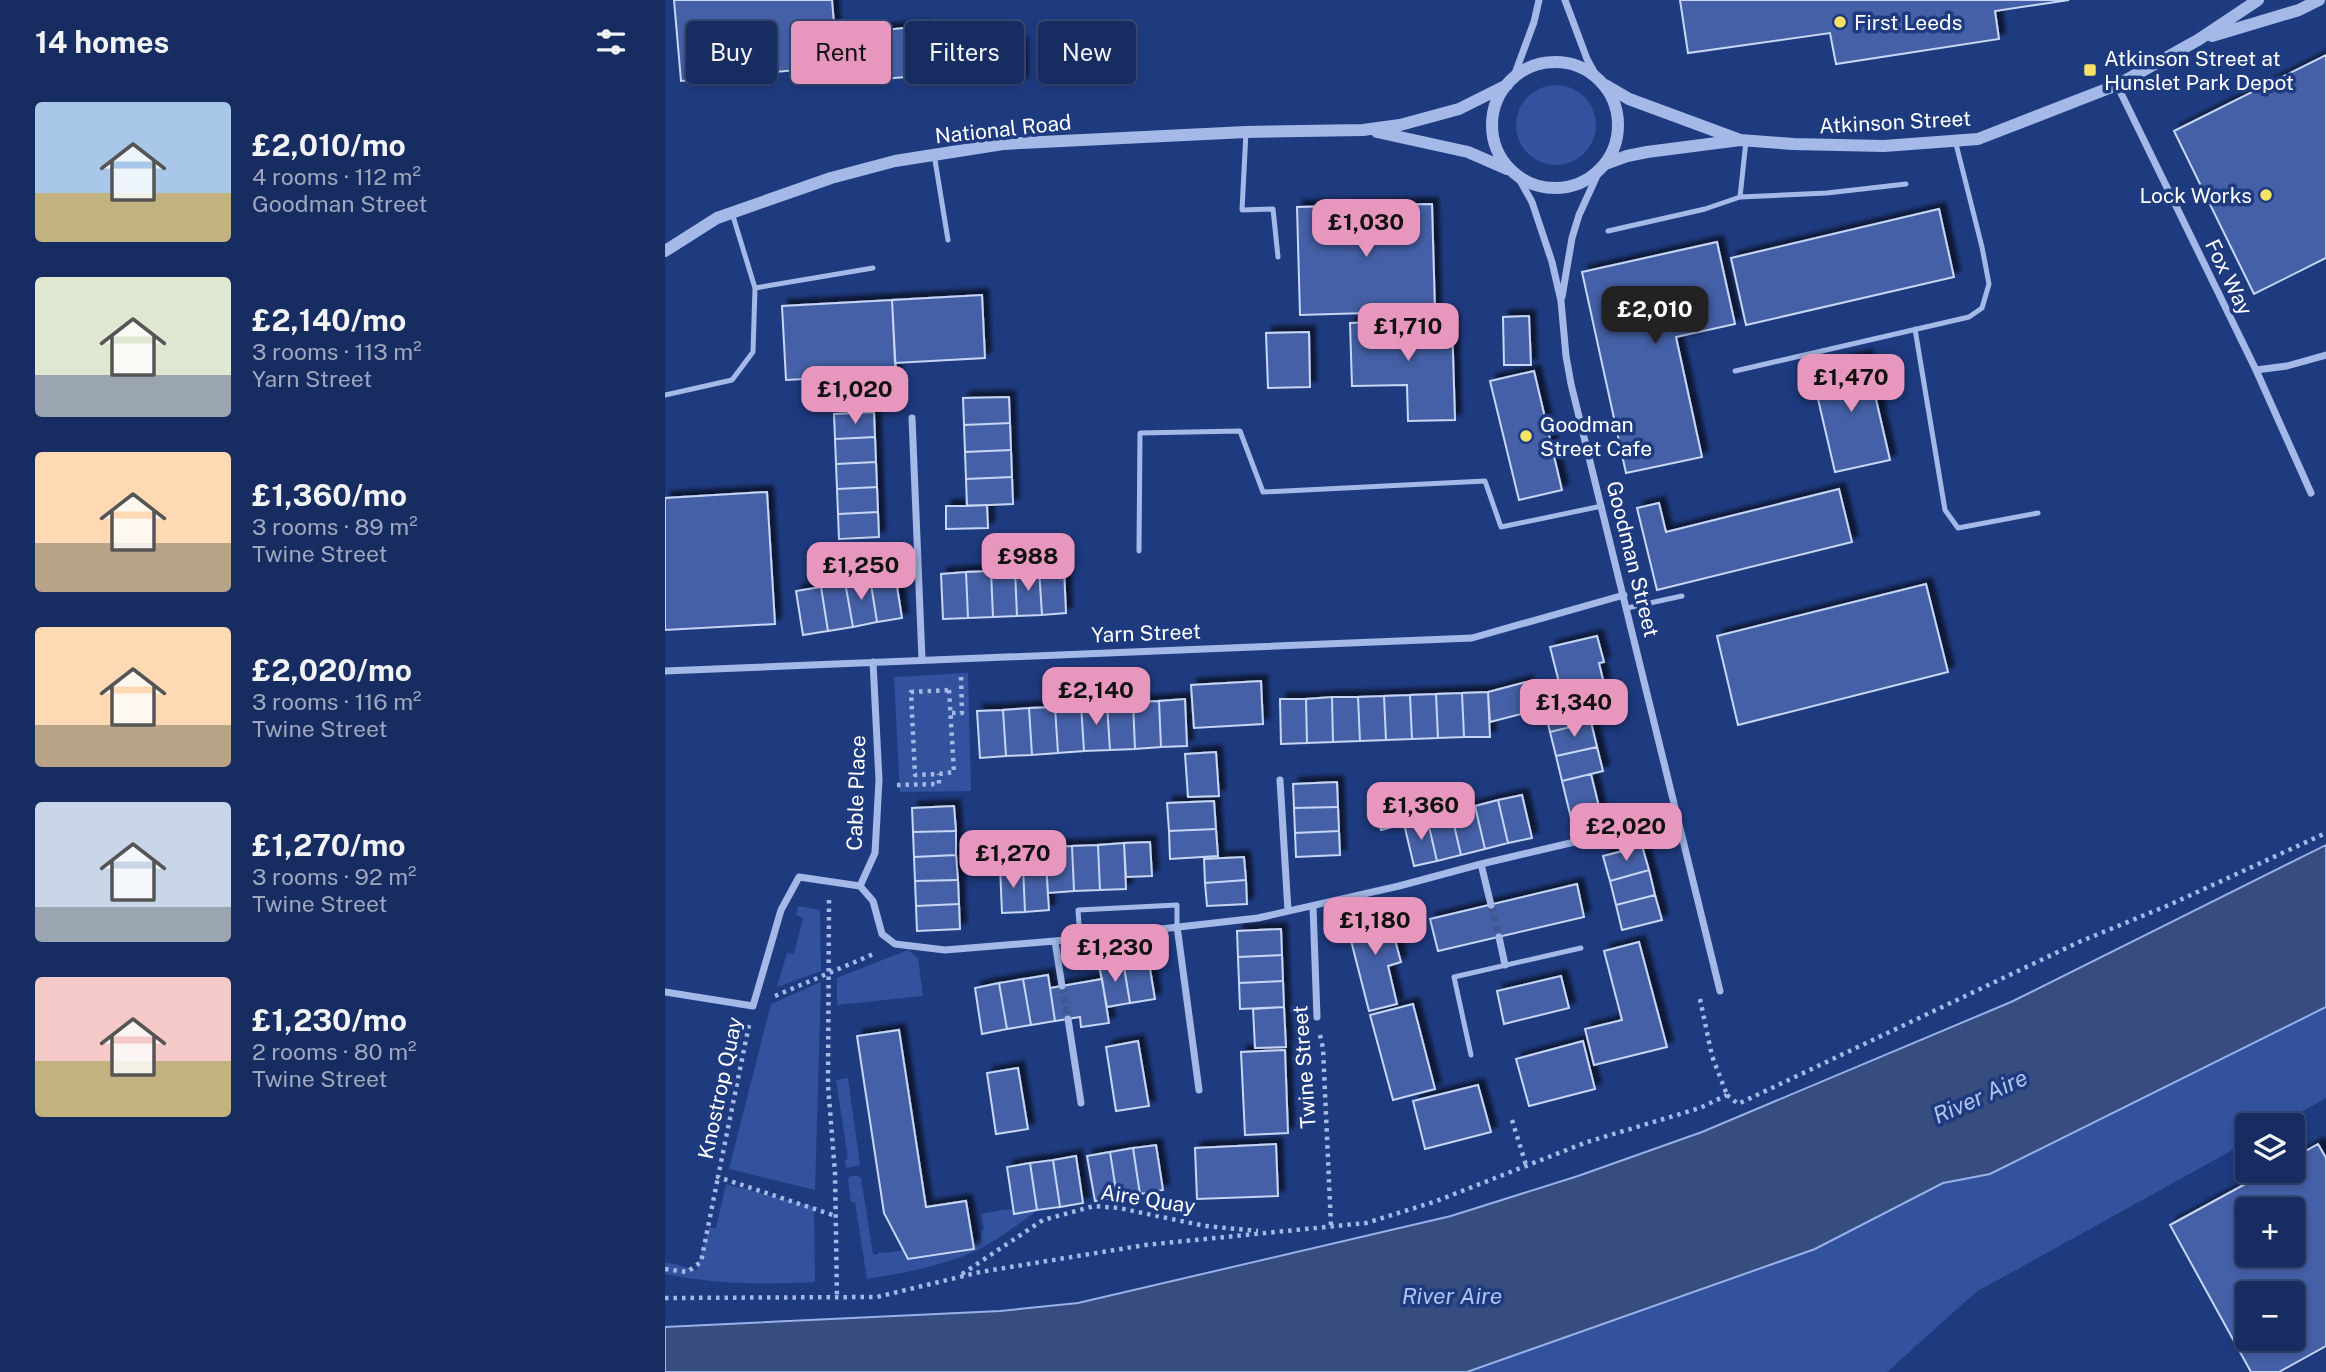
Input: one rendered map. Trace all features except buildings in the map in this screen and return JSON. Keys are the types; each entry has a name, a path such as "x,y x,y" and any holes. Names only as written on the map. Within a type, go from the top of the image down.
{"street":[{"path":"1539,0 1534,22 1510,82 1495,107 1493,131 1501,158 1515,173 1530,183 1555,188 1577,184 1602,167 1614,149 1618,128 1616,108 1587,59 1565,0"},
{"name":"Atkinson Street","path":"2198,40 2299,10 2319,0"},
{"name":"Atkinson Street","path":"1602,167 1627,156 1647,152 1743,141 1884,146 1978,139 2117,85 2198,40 2254,1"},
{"path":"1510,82 1525,70 1553,62 1583,69 1600,81"},
{"name":"Atkinson Street","path":"1600,81 1629,99 1743,141"},
{"name":"National Road","path":"665,251 716,218 831,178 895,161 1003,144 1246,132 1363,130 1438,116 1459,109 1510,82"},
{"name":"Fox Way","path":"2117,85 2256,370 2311,493"},
{"name":"National Road","path":"1363,130 1449,146 1515,173"},
{"name":"Goodman Street","path":"1561,301 1572,237 1579,215 1602,167"},
{"name":"Goodman Street","path":"1515,173 1532,202 1542,228 1561,301 1571,384 1720,991"},
{"path":"2256,370 2287,366 2326,355"},
{"path":"912,418 922,659"},
{"name":"Yarn Street","path":"665,671 1472,638 1624,595"},
{"name":"Cable Place","path":"860,886 875,853 878,786 873,662"},
{"path":"1280,780 1288,911"},
{"path":"665,992 753,1006 781,910 799,877 860,886 873,901 882,934 895,944 945,950 1080,939 1258,918 1678,818"},
{"path":"1481,864 1491,905"},
{"name":"Twine Street","path":"1313,906 1317,1017"},
{"path":"1177,926 1199,1090"},
{"path":"1499,937 1506,965"},
{"path":"1055,941 1062,986"},
{"path":"1067,1019 1081,1103"}],"lane":[{"path":"1246,132 1242,210 1273,209 1278,257"},
{"path":"1735,371 1969,317 1982,308 1989,284 1955,140"},
{"path":"1740,197 1743,141"},
{"path":"934,154 948,240"},
{"path":"1608,231 1705,209 1740,197 1906,184"},
{"path":"665,395 732,380 753,352 755,288 732,213"},
{"path":"755,288 873,268"},
{"path":"1915,329 1945,510 1958,528 2038,513"},
{"path":"1139,551 1140,433 1240,431 1263,492 1485,481 1501,527 1602,506"},
{"path":"1627,608 1682,596"},
{"path":"1080,939 1078,910 1177,905 1177,926"},
{"path":"1471,1055 1454,977 1581,948"}],"path":[{"path":"952,713 962,713 960,657"},
{"path":"949,690 952,713 954,772 915,775 911,692 949,690"},
{"path":"878,786 939,785 939,774"},
{"path":"1720,991 1700,998 1712,1056 1727,1095 1738,1104 2079,942 2169,905 2326,833"},
{"path":"829,882 828,1085 836,1216 837,1298"},
{"path":"753,1006 895,944"},
{"name":"Knostrop Quay","path":"665,1269 687,1272 701,1262 753,1006"},
{"name":"Twine Street","path":"1317,1017 1323,1048 1331,1226"},
{"path":"665,1297 877,1297 957,1277 1145,1245 1366,1223 1434,1202 1587,1142 1700,1108 1727,1095"},
{"path":"1512,1120 1527,1165"},
{"name":"Knostrop Quay","path":"718,1177 836,1216"},
{"name":"Aire Quay","path":"957,1277 1043,1220 1094,1206 1119,1208 1205,1226 1269,1233"}],"shaded area":[{"path":"1556,85 1578,92 1584,97 1595,117 1596,125 1589,147 1584,153 1564,164 1556,165 1534,158 1528,153 1517,133 1516,125 1523,103 1528,97 1548,86"},
{"path":"968,673 971,791 900,792 894,677"},
{"path":"798,906 820,910 821,971 777,987 787,953 794,954 803,918 796,915"},
{"path":"908,950 918,958 923,996 837,1005 837,978"},
{"path":"821,982 815,1190 729,1169 771,1004"},
{"path":"2326,1006 2326,1098 2299,1113 2235,1113 2235,1149 1976,1292 1887,1372 1467,1372 1815,1249 1943,1183 1990,1174"},
{"path":"848,1078 860,1165 846,1168 845,1160 848,1159 836,1080"},
{"path":"850,1176 861,1178 873,1254 876,1255 880,1252 981,1239 981,1231 984,1230 981,1214 1041,1208 974,1252 929,1267 867,1279 855,1202 851,1202 848,1179"},
{"path":"726,1184 814,1207 815,1282 740,1283 665,1274 665,1262 697,1270 709,1227 716,1228"}],"water":[{"name":"River Aire","path":"2326,845 2326,1007 1990,1174 1943,1183 1815,1249 1467,1372 665,1372 665,1327 1000,1311 1078,1303 1451,1216 1578,1176 1702,1132 2011,1002"}],"tunnel":[{"path":"1491,905 1499,937"},
{"path":"1062,986 1068,1019"}],"place":[{"name":"First Leeds","path":"1840,22"},
{"name":"Atkinson Street at Hunslet Park Depot","path":"2090,70"},
{"name":"Lock Works","path":"2266,195"},
{"name":"Goodman Street Cafe","path":"1526,436"}]}
